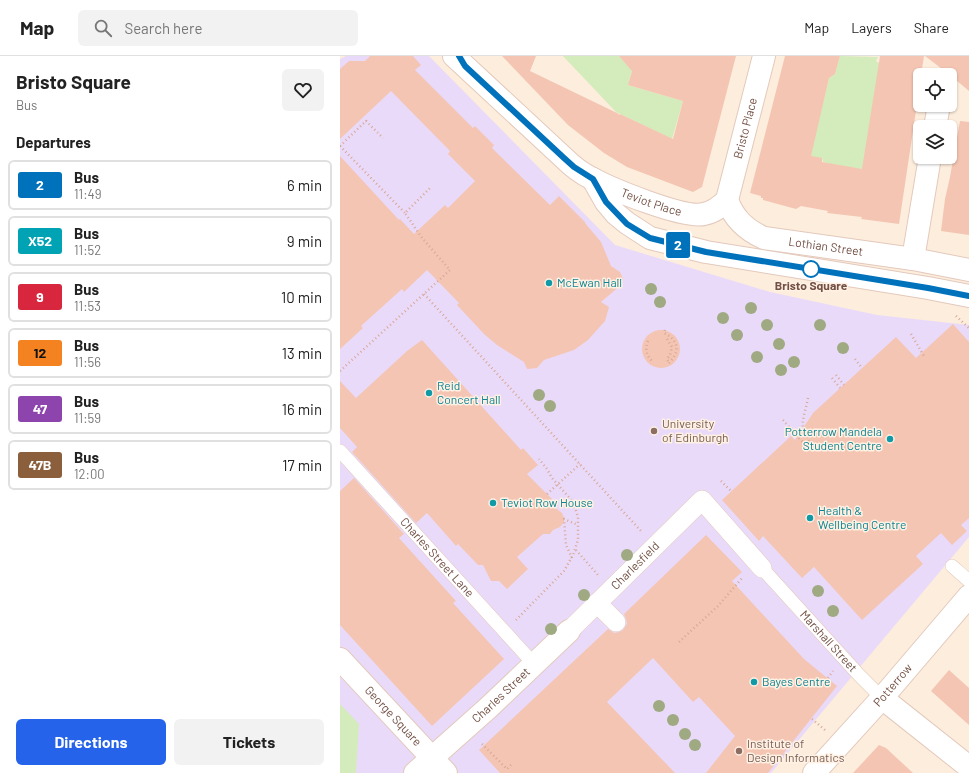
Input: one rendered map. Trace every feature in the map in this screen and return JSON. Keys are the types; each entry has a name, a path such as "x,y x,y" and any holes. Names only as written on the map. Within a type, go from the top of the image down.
{"street":[{"name":"Bristo Place","path":"727,200 764,56"},
{"name":"Teviot Place","path":"459,59 574,167 593,179 631,196 689,214 703,215 716,210 727,200"},
{"path":"913,259 929,164"},
{"name":"Lothian Street","path":"593,179 606,202 616,214 627,224 650,238 706,252 969,296"},
{"name":"Lothian Street","path":"727,200 730,209 736,218 746,228 764,238 913,259 969,270"},
{"name":"Charlesfield","path":"569,630 702,500"},
{"name":"Marshall Street","path":"702,500 762,568"},
{"name":"Potterrow","path":"814,773 882,698 969,596"},
{"path":"597,603 616,622"},
{"name":"Charles Street","path":"438,766 488,708 569,630"},
{"name":"George Square","path":"340,659 438,766 415,773"},
{"name":"Marshall Street","path":"882,698 969,767"}],"lane":[{"name":"Charles Street Lane","path":"340,451 534,664"},
{"path":"952,566 969,581"},
{"name":"Marshall Street","path":"762,568 859,675 882,698"}],"path":[{"path":"340,371 450,270 422,238 405,213 340,146 366,121 383,138"},
{"path":"405,213 430,188"},
{"path":"424,294 655,546"},
{"path":"956,316 969,328"},
{"path":"665,330 664,333 674,340 676,346 674,358 669,362 667,359 670,355 672,347 667,339"},
{"path":"911,334 924,356"},
{"path":"648,340 646,351 648,357 652,361"},
{"path":"855,359 862,368"},
{"path":"836,375 844,384"},
{"path":"832,378 840,388"},
{"path":"808,398 802,428 805,436 812,445"},
{"path":"783,420 808,448"},
{"path":"504,631 564,571 576,550 579,525 573,502 557,484 539,459"},
{"path":"547,494 580,464"},
{"path":"721,481 731,491"},
{"path":"572,558 566,545 564,518 579,525"},
{"path":"576,550 611,589"},
{"path":"679,642 718,606 735,585"},
{"path":"484,746 507,769 513,763"}],"shaded area":[{"name":"University of Edinburgh","path":"346,56 429,56 615,245 770,292 877,315 969,325 969,537 771,773 340,773 340,59"}],"green space":[{"path":"563,56 619,56 632,70 628,85 683,101 672,139 616,112"},
{"path":"840,56 878,57 876,61 879,63 870,175 823,162 822,158 809,161 829,78 835,74"},
{"path":"340,704 359,724 356,773 340,773"}],"building":[{"path":"370,56 413,56 421,65 415,70 473,128 475,126 494,145 492,148 550,205 559,196 585,222 601,242 611,266 620,272 623,279 621,285 601,302 609,307 605,321 588,340 574,350 544,360 537,368 527,369 524,362 497,345 484,334 457,305 459,303 427,270 404,292 402,289 361,326 363,328 340,349 340,156 399,220 400,219 414,234 445,205 448,208 475,181 448,154 450,151 391,91 340,139 340,69 349,61 365,61"},
{"path":"502,56 536,56 530,71 673,139 683,101 628,85 632,71 619,56 736,56 702,187 693,192 627,167 604,153 568,125"},
{"path":"785,56 840,56 835,74 829,78 811,156 822,158 822,162 862,169 880,56 924,56 922,68 913,68 913,112 916,112 915,120 913,120 913,131 899,224 861,219 862,217 827,213 828,211 801,206 796,209 763,200 761,196 750,193"},
{"path":"925,56 969,56 969,91 957,81 957,68 941,68"},
{"path":"960,121 969,122 969,235 941,231 945,199 952,164 957,164 957,138"},
{"path":"953,324 969,342 969,518 961,525 967,531 952,545 941,533 916,556 923,564 862,620 814,567 802,578 763,536 759,541 722,500 791,436 795,440 813,413 896,337 916,358"},
{"path":"657,330 665,330 675,335 679,342 679,356 675,363 665,368 657,368 647,363 645,360 642,353 642,345 647,335 650,333"},
{"path":"422,340 521,450 523,448 538,465 527,474 552,499 548,502 562,513 564,518 564,522 560,527 553,530 550,534 543,534 517,557 528,569 507,589 499,581 491,581 483,565 478,565 458,544 456,546 427,513 416,523 352,452 357,447 340,428 340,381 356,398 407,351"},
{"path":"354,478 404,534 399,538 456,601 453,603 504,659 432,726 340,625 340,491"},
{"path":"706,535 742,572 732,581 804,659 837,686 768,773 706,773 735,736 699,697 693,702 653,658 607,702 675,773 500,773 479,750 608,629 614,633 623,630 627,624 624,614"},
{"path":"949,670 969,688 969,725 931,691"},
{"path":"879,745 886,748 913,773 853,773"}],"bus line":[{"name":"2","path":"459,56 465,66 564,158 574,167 593,179 606,202 616,214 627,224 650,238 706,252 821,270 969,296"}],"place":[{"name":"Bristo Square","path":"811,269"},
{"name":"McEwan Hall","path":"549,283"},
{"name":"Reid Concert Hall","path":"429,393"},
{"name":"University of Edinburgh","path":"654,431"},
{"name":"Potterrow Mandela Student Centre","path":"890,439"},
{"name":"Teviot Row House","path":"493,503"},
{"name":"Health & Wellbeing Centre","path":"810,518"},
{"name":"Bayes Centre","path":"754,682"},
{"name":"Institute of Design Informatics","path":"739,751"}]}
